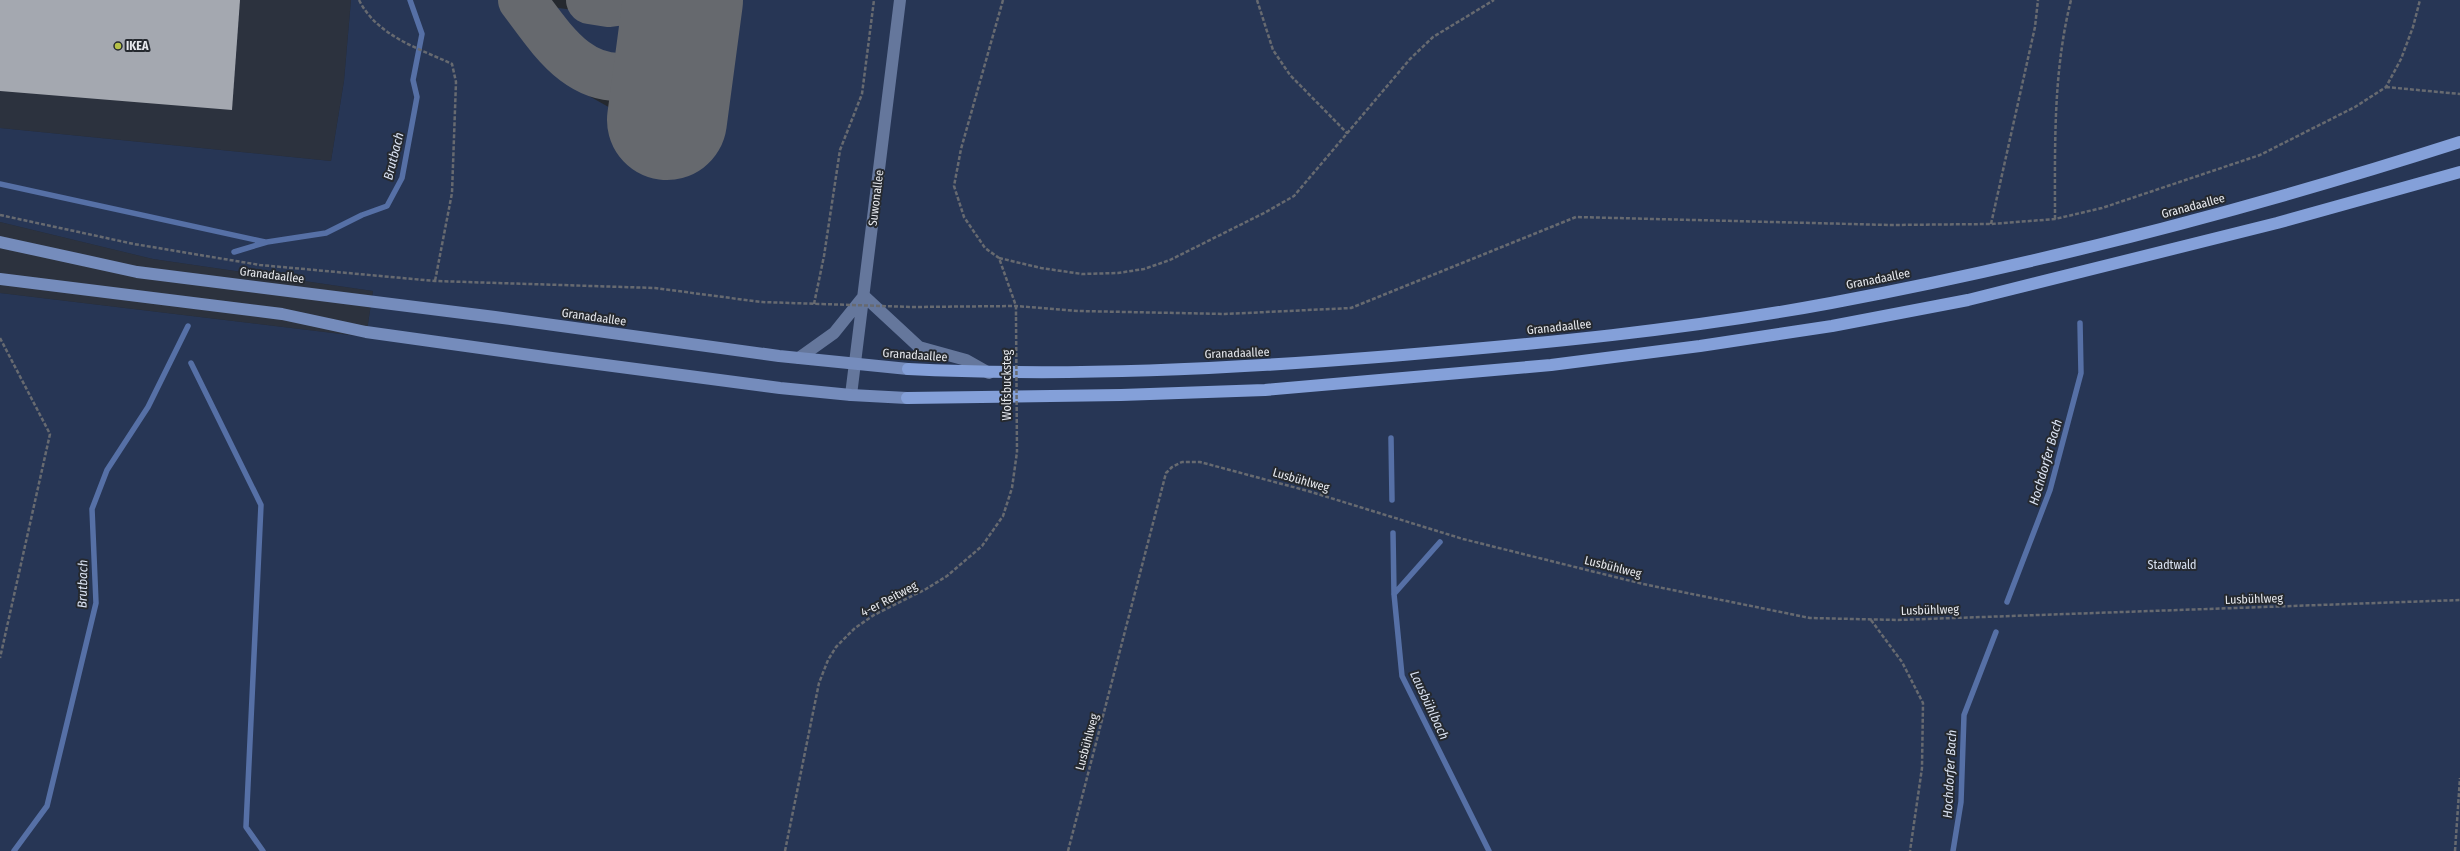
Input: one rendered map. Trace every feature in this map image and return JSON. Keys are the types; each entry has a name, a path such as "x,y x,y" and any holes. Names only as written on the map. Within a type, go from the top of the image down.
{"highway":[{"name":"Granadaallee","path":"908,369 989,373 1120,371 1288,364 1546,342 1700,324 1837,302 2089,248 2266,201 2460,142"},
{"path":"907,398 1121,395 1264,390 1543,366 1700,346 1832,326 1968,300 2277,223 2460,172"}],"main road":[{"name":"Granadaallee","path":"0,242 138,272 495,317 799,358 908,369"},
{"path":"0,279 282,314 366,332 552,358 851,395 907,398"}],"street":[{"name":"Suwonallee","path":"851,395 900,0"},
{"path":"799,358 834,333 864,296 919,347 966,360 989,373"}],"path":[{"path":"359,0 365,12 380,28 407,43 452,64 456,82 452,193 435,280"},
{"path":"814,304 824,256 840,150 862,94 874,0"},
{"path":"1003,0 961,149 954,186 964,217 985,248 998,258 1041,268 1082,274 1118,273 1157,264 1234,228 1294,196 1410,59 1433,37 1494,0"},
{"path":"1257,0 1274,50 1290,75 1347,133"},
{"path":"1991,224 2035,27 2038,0"},
{"path":"2055,219 2056,94 2071,0"},
{"path":"0,215 134,244 260,265 435,280 654,288 761,302 912,307 1016,306 1078,311 1225,314 1352,308 1576,217 1890,225 1991,224 2055,219 2102,208 2260,155 2355,107 2386,87 2404,52 2413,27 2420,0"},
{"path":"2386,87 2460,94"},
{"path":"998,258 1016,306"},
{"name":"Wolfsbucksteg","path":"1016,306 1017,452"},
{"path":"0,338 50,434 0,658"},
{"name":"4-er Reitweg","path":"785,851 818,683 828,660 845,637 865,621 937,582 967,560 982,546 1003,516 1012,488 1017,452"},
{"name":"Lusbühlweg","path":"1068,851 1166,473 1172,467 1182,462 1208,464 1308,491 1463,539 1643,584 1810,618 1871,620 2460,600"},
{"path":"1871,620 1902,662 1924,703 1922,768 1910,851"},
{"path":"2455,851 2460,778"}],"shaded area":[{"path":"0,0 351,0 344,81 331,161 0,128"},
{"path":"0,222 153,259 373,291 366,337 0,293"}],"green space":[{"name":"Stadtwald","path":"351,0 509,0 582,92 628,118 705,128 721,0 2460,0 2460,851 0,851 0,293 366,337 373,291 153,259 0,222 0,128 331,161 344,81"},
{"path":"551,7 635,18 639,26 638,34 633,42 614,54 591,58 581,55 559,35 554,28 548,13"}],"building":[{"name":"IKEA","path":"0,0 240,0 232,110 0,91"}],"waterway":[{"name":"Brutbach","path":"234,252 267,242 326,233 362,215 387,206 402,178 417,97 413,80 422,34 410,0"},
{"path":"0,184 265,242"},
{"name":"Hochdorfer Bach","path":"2007,602 2050,490 2081,373 2080,323"},
{"name":"Brutbach","path":"14,851 47,806 96,603 92,509 107,470 148,407 188,326"},
{"path":"191,363 261,505 246,827 263,851"},
{"name":"Lausbühlbach","path":"1391,438 1392,500"},
{"name":"Lausbühlbach","path":"1393,533 1394,594 1402,676 1489,851"},
{"path":"1394,594 1440,542"},
{"name":"Hochdorfer Bach","path":"1953,851 1961,802 1964,715 1996,632"}],"taxiway":[{"path":"522,0 544,30 569,57 583,67 599,74 616,77 642,73 659,63 669,55 677,45"},
{"path":"590,0 609,3 632,0"}],"runway":[{"path":"667,120 683,0"}],"place":[{"name":"IKEA","path":"118,46"}]}
